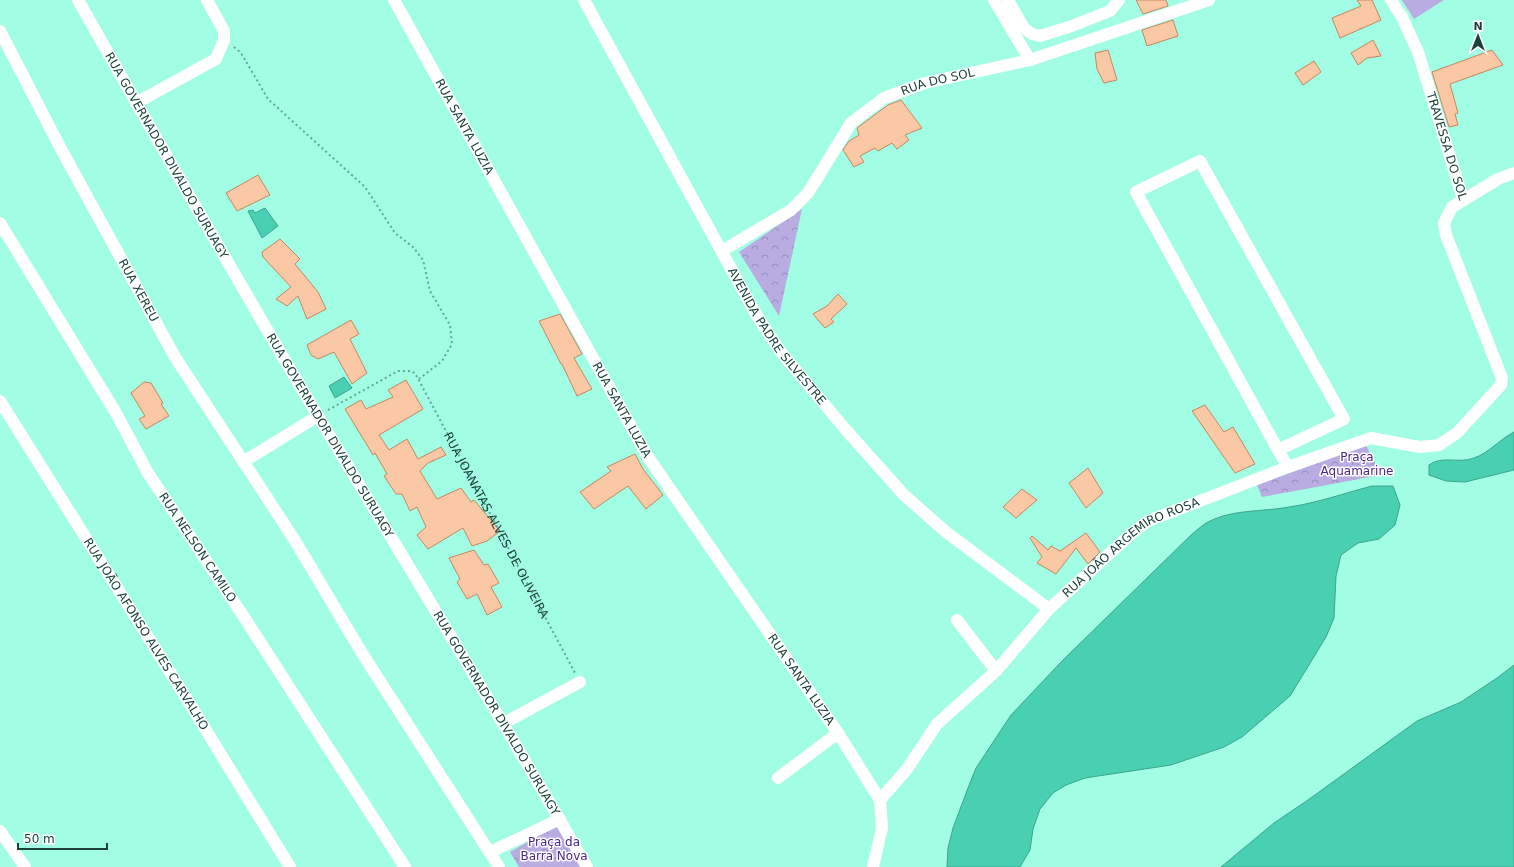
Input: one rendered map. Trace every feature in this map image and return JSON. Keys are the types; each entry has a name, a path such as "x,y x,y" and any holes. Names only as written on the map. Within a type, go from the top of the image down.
{"street":[{"name":"RUA GOVERNADOR DIVALDO SURUAGY","path":"78,0 222,254 318,416 504,723 588,867"},
{"path":"136,103 216,59 224,40 224,31 207,0"},
{"name":"RUA SANTA LUZIA","path":"394,0 648,457 838,733 880,800"},
{"name":"AVENIDA PADRE SILVESTRE","path":"584,0 722,251 756,316 780,351 846,430 899,489 946,532 1049,609"},
{"path":"994,0 1030,60"},
{"path":"1008,0 1024,28 1032,34 1040,36 1069,27 1110,11 1119,0"},
{"name":"RUA DO SOL","path":"722,251 792,210 808,193 851,123 884,98 925,83 1030,60 1209,0"},
{"name":"TRAVESSA DO SOL","path":"1391,0 1402,17 1418,52 1463,200 1452,207 1444,223 1446,235 1502,378"},
{"path":"1069,27 1078,44"},
{"name":"RUA XEREU","path":"0,31 61,149 175,358 294,539 362,653 499,867"},
{"path":"1278,450 1344,419 1200,161 1136,192 1278,450 1288,467"},
{"path":"1463,200 1498,179 1514,173"},
{"name":"RUA NELSON CAMILO","path":"0,223 116,413 148,473 244,617 405,867"},
{"name":"RUA JOÃO ARGEMIRO ROSA","path":"880,800 907,770 937,724 996,671 1049,609 1132,533 1148,521 1288,467 1371,438 1420,447 1439,445 1457,433 1501,385 1502,378"},
{"name":"RUA JOÃO AFONSO ALVES CARVALHO","path":"0,401 190,704 290,867"},
{"path":"243,462 318,416"},
{"path":"957,620 996,671"},
{"path":"504,723 580,682"},
{"path":"778,778 838,733"},
{"path":"873,867 882,828 880,800"},
{"path":"490,852 560,820"},
{"path":"0,831 25,867"}],"path":[{"path":"224,40 241,54 268,99 365,187 395,233 413,247 423,260 430,291 450,325 452,344 442,361 419,380"},
{"name":"RUA JOANATAS ALVES DE OLIVEIRA","path":"318,416 398,371 410,370 414,373 580,682"}],"green space":[{"path":"1402,0 1444,0 1414,19"},
{"path":"802,209 779,316 739,252"},
{"name":"Praça Aquamarine","path":"1366,445 1381,475 1262,497 1257,485"},
{"name":"Praça da Barra Nova","path":"561,823 586,867 519,867 510,852"}],"shaded area":[{"path":"265,208 278,226 262,238 248,211 253,210 255,213"},
{"path":"344,377 352,388 335,398 329,386"},
{"path":"1514,432 1514,470 1465,482 1446,481 1429,475 1429,465 1434,462 1445,460 1468,460 1474,458 1485,453"},
{"path":"1372,486 1393,486 1400,505 1395,525 1379,539 1358,543 1341,555 1336,576 1334,618 1326,637 1290,696 1242,737 1224,747 1171,765 1085,778 1066,785 1053,793 1040,809 1033,829 1030,850 1020,867 947,867 948,848 953,828 976,768 1011,715 1063,660 1201,526 1227,515 1279,509 1299,505"},
{"path":"1514,665 1514,867 1221,867 1274,823 1417,721 1461,702"}],"building":[{"path":"1136,0 1166,0 1168,6 1143,14"},
{"path":"1357,0 1372,0 1381,20 1340,38 1332,18 1361,6"},
{"path":"1173,20 1178,36 1147,46 1142,30"},
{"path":"1373,40 1381,56 1367,58 1358,65 1351,53"},
{"path":"1108,50 1117,80 1104,83 1097,69 1095,53"},
{"path":"1492,50 1503,65 1450,84 1458,113 1455,114 1458,125 1449,127 1432,72"},
{"path":"1314,61 1321,72 1303,85 1295,73"},
{"path":"901,100 922,128 905,135 909,140 897,149 892,143 878,151 875,148 860,156 864,162 854,167 843,150 849,141 859,135 857,128 888,105"},
{"path":"258,175 270,195 237,211 226,193"},
{"path":"280,239 300,259 295,264 318,292 326,309 307,319 298,296 287,306 276,299 291,287 263,257 262,252"},
{"path":"838,294 847,304 831,319 834,322 825,328 813,314 827,306"},
{"path":"560,314 582,354 574,358 592,389 577,396 539,321"},
{"path":"351,320 359,334 350,339 367,373 352,384 334,352 318,359 311,355 307,345"},
{"path":"406,380 423,409 379,435 389,450 407,439 418,459 441,447 446,455 428,463 420,471 437,499 461,488 471,502 474,500 500,531 487,541 472,546 463,528 428,549 417,535 426,527 417,507 410,511 402,494 396,494 384,476 387,474 375,453 373,455 345,409 361,400 366,409 393,397 388,390"},
{"path":"144,382 151,383 163,403 161,404 169,416 146,429 139,419 145,416 131,393"},
{"path":"1205,405 1224,432 1233,427 1255,464 1235,473 1192,411"},
{"path":"635,454 643,469 663,495 646,509 628,486 594,509 580,492 611,471 607,467"},
{"path":"1088,468 1103,493 1086,508 1069,483"},
{"path":"1022,489 1037,500 1016,518 1003,507"},
{"path":"1086,533 1100,552 1088,564 1076,548 1056,574 1037,563 1042,557 1030,538 1032,536 1048,550 1051,546 1060,551"},
{"path":"474,550 484,565 488,564 499,583 491,587 502,607 487,615 477,594 467,599 457,582 460,579 449,558"}]}
